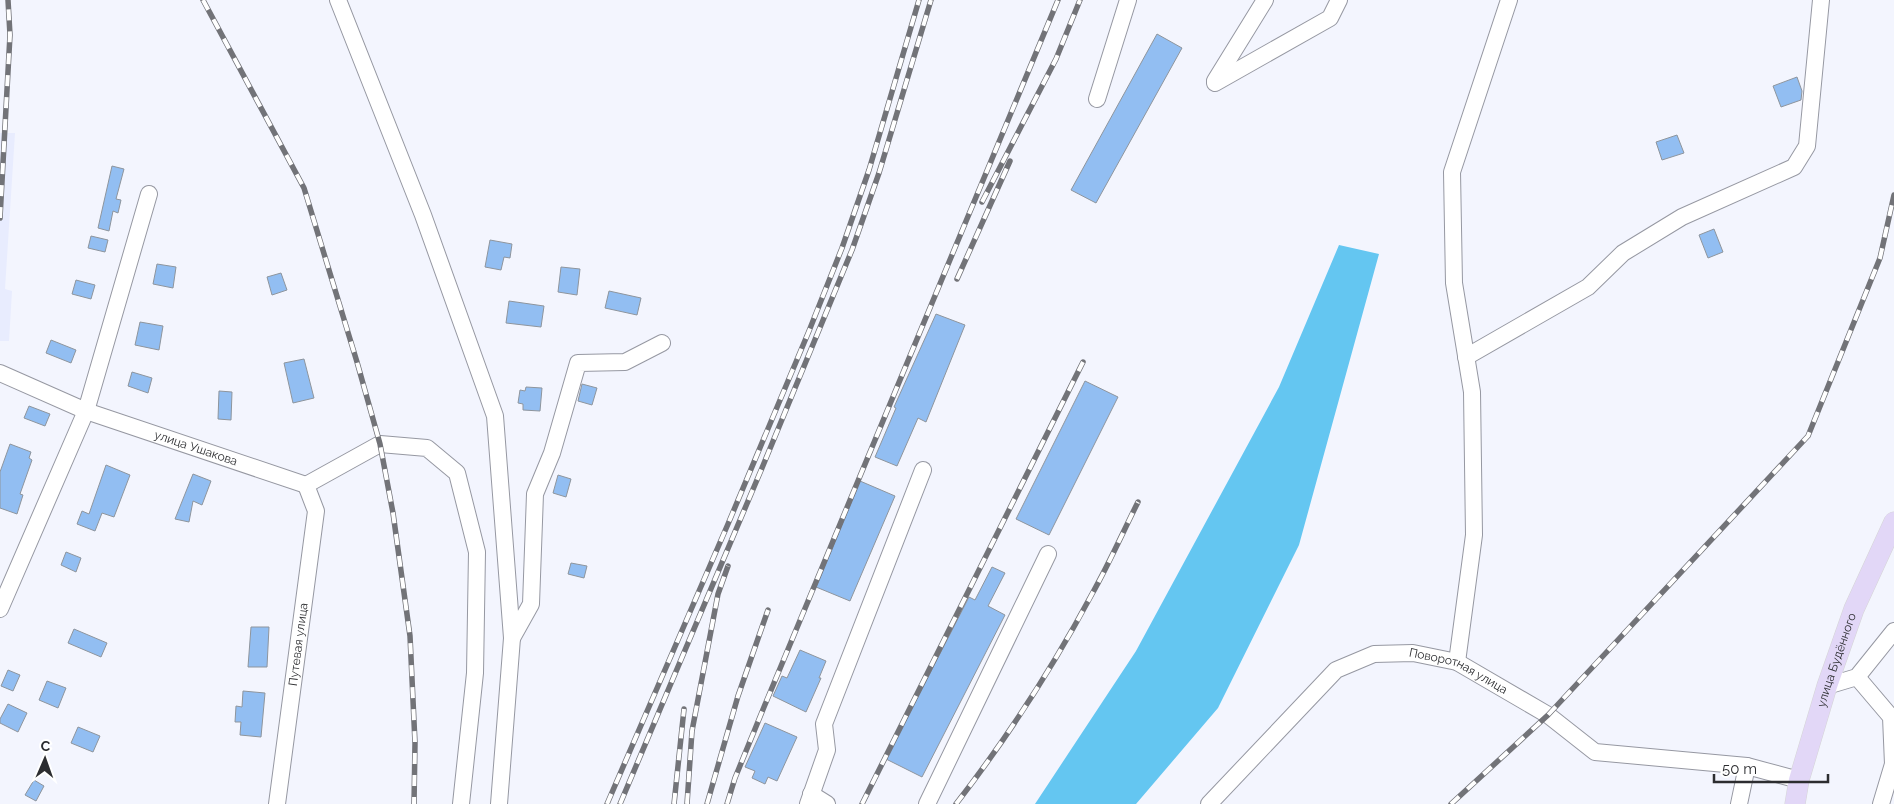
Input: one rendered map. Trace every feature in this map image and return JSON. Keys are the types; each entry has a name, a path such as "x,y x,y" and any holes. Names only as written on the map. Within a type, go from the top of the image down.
{"main road":[{"name":"улица Будённого","path":"1795,804 1799,780 1827,686 1854,609 1894,522"}],"street":[{"path":"338,0 423,215 495,416 512,638 499,804"},
{"path":"1098,98 1128,0"},
{"path":"1265,0 1214,83 1330,18 1340,0"},
{"path":"1457,662 1474,535 1472,392 1454,283 1452,172 1509,0"},
{"path":"1466,357 1588,287 1623,253 1682,217 1794,167 1807,146 1821,0"},
{"path":"0,610 86,411 149,194"},
{"path":"512,638 531,604 534,494 552,453 578,363 625,362 662,343"},
{"name":"улица Ушакова","path":"0,373 86,411 306,485"},
{"path":"306,485 380,444 427,448 457,473 477,552 475,673 461,804"},
{"path":"827,804 809,799 827,750 824,724 923,470"},
{"name":"Путевая улица","path":"277,804 316,511 306,485"},
{"path":"927,804 1048,554"},
{"path":"1827,686 1857,677 1894,631"},
{"name":"Поворотная улица","path":"1209,804 1336,670 1374,654 1412,653 1457,662 1548,715 1595,752 1747,766 1799,780"},
{"path":"1857,677 1891,717 1893,764 1881,804"},
{"path":"1740,804 1747,766"}],"shaded area":[{"path":"0,133 15,133 5,289 12,291 9,341 0,341"}],"water":[{"path":"1339,245 1379,254 1299,545 1218,708 1136,804 1035,804 1136,651 1279,387"}],"building":[{"path":"1157,34 1182,48 1096,203 1071,190"},
{"path":"1797,77 1802,91 1801,100 1781,107 1773,86"},
{"path":"1677,135 1684,153 1662,160 1656,142"},
{"path":"112,166 124,169 116,199 121,200 118,213 113,211 109,231 98,228"},
{"path":"1714,229 1723,252 1708,258 1699,235"},
{"path":"91,236 108,240 105,252 88,248"},
{"path":"490,240 512,244 510,258 504,257 501,270 485,267"},
{"path":"157,264 176,267 173,288 153,284"},
{"path":"561,267 580,269 577,295 558,292"},
{"path":"281,273 287,290 272,295 267,277"},
{"path":"76,280 95,285 91,299 72,294"},
{"path":"609,291 641,298 637,315 605,308"},
{"path":"509,301 544,306 541,327 506,323"},
{"path":"936,314 965,325 926,422 918,418 897,466 875,457 896,408 894,407"},
{"path":"140,322 163,326 159,350 135,345"},
{"path":"51,340 76,350 71,363 46,353"},
{"path":"304,359 314,398 293,403 284,363"},
{"path":"132,372 152,378 148,393 128,386"},
{"path":"1085,381 1118,397 1049,535 1016,519"},
{"path":"582,384 597,388 592,405 578,401"},
{"path":"526,387 542,388 540,411 523,410 523,404 518,403 520,390 525,391"},
{"path":"219,391 232,392 231,420 218,419"},
{"path":"29,406 50,414 45,426 24,418"},
{"path":"10,444 31,452 29,458 32,460 20,494 23,495 17,514 0,508 0,472"},
{"path":"106,465 130,475 114,517 102,513 95,531 77,524 82,511 89,514"},
{"path":"193,474 211,481 202,505 193,501 189,522 175,519"},
{"path":"558,475 571,479 566,497 553,493"},
{"path":"860,481 895,496 850,601 816,587"},
{"path":"66,552 81,558 76,572 61,565"},
{"path":"571,563 587,566 584,578 568,574"},
{"path":"992,567 1005,573 988,606 1005,615 922,777 886,759 969,597 975,600"},
{"path":"251,627 269,627 267,667 248,667"},
{"path":"74,629 107,643 101,657 68,643"},
{"path":"800,650 826,661 819,678 821,678 806,712 773,696 782,676 787,678"},
{"path":"8,670 20,675 13,691 1,686"},
{"path":"47,681 66,688 58,708 39,700"},
{"path":"243,691 265,693 261,737 240,735 241,722 235,722 236,706 242,707"},
{"path":"8,704 27,713 18,732 0,723 0,719"},
{"path":"765,723 797,737 777,781 768,777 765,784 752,778 755,771 745,767"},
{"path":"78,727 100,736 93,752 71,743"},
{"path":"34,780 44,786 36,801 25,795"}],"railway":[{"path":"0,218 10,35 8,0"},
{"path":"203,0 304,188 380,444 393,513 410,636 415,743 414,804"},
{"path":"607,804 728,524 842,248 869,170 919,0"},
{"path":"620,804 852,250 879,173 931,0"},
{"path":"727,804 735,778 764,707 1058,0"},
{"path":"982,202 1056,59 1080,0"},
{"path":"957,279 1010,161"},
{"path":"1451,804 1548,715 1808,436 1880,258 1894,195"},
{"path":"862,804 1083,362"},
{"path":"956,804 1011,728 1045,675 1104,571 1138,502"},
{"path":"687,804 692,731 718,594 728,566"},
{"path":"707,804 738,696 768,610"},
{"path":"674,804 684,709"}]}
